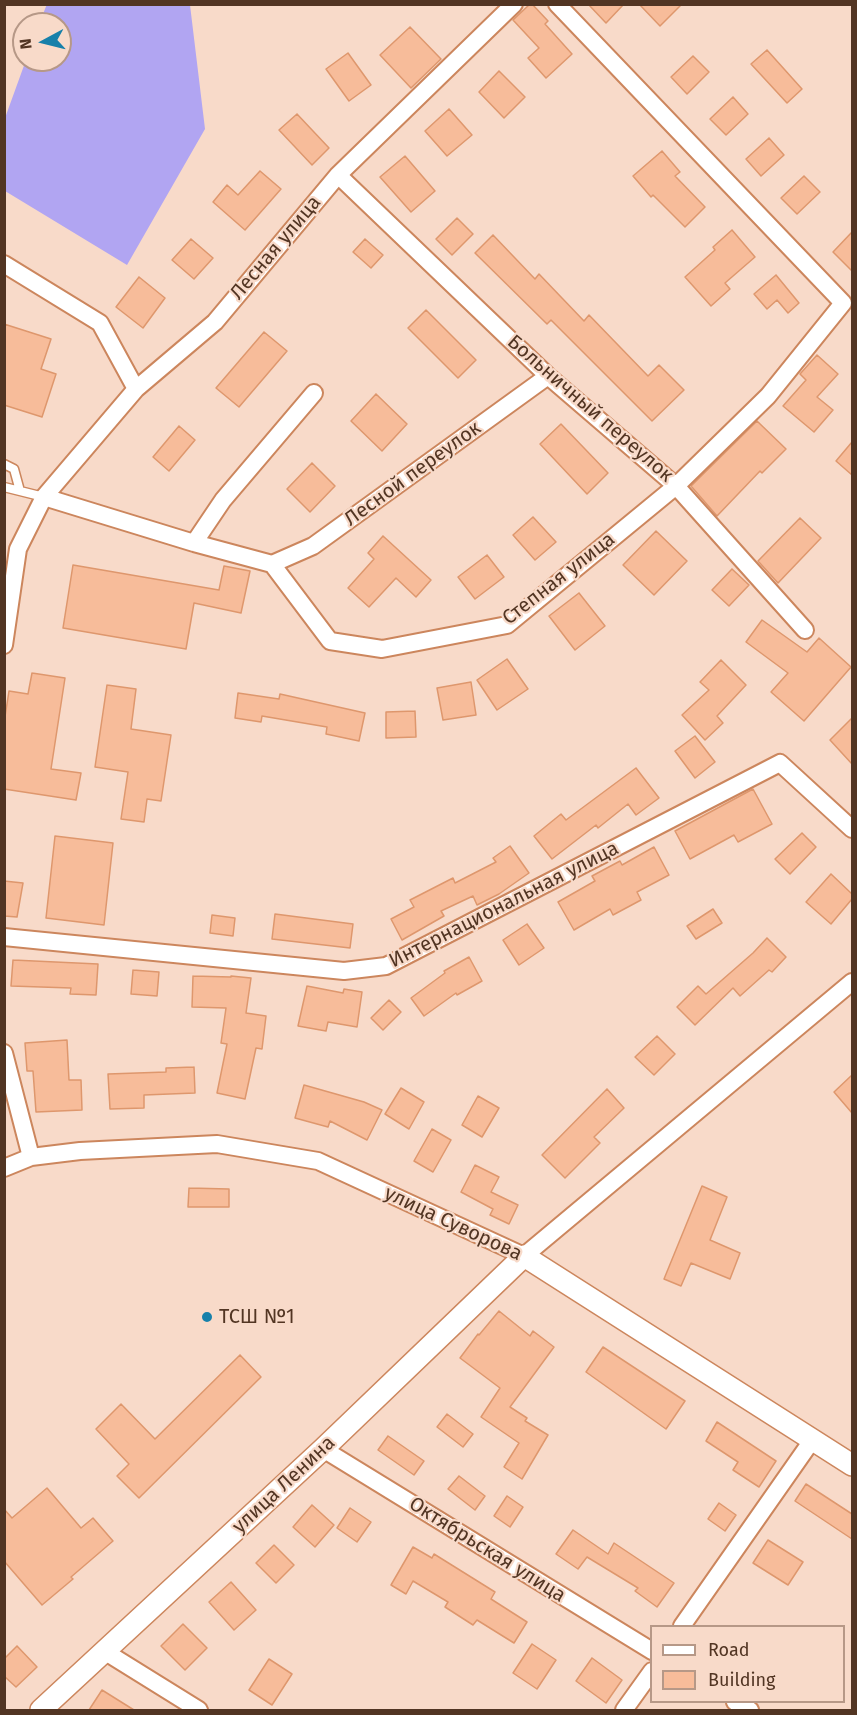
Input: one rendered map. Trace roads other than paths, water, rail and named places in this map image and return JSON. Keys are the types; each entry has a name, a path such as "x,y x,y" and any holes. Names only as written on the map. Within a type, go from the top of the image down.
{"street":[{"name":"Лесная улица","path":"4,645 18,549 44,497 136,389 214,322 338,175 514,4"},
{"name":"Больничный переулок","path":"338,175 548,376 676,486 768,396 843,303 558,4"},
{"path":"4,264 100,323 136,389"},
{"name":"Лесной переулок","path":"272,564 313,546 548,376"},
{"path":"194,543 223,500 314,393"},
{"name":"Степная улица","path":"272,564 330,641 382,649 507,625 676,486"},
{"path":"676,486 805,630"},
{"path":"44,497 194,543 272,564"},
{"name":"Интернациональная улица","path":"4,937 344,971 386,966 780,763 852,829"},
{"path":"524,1256 852,981"},
{"path":"4,1053 31,1157"},
{"name":"улица Суворова","path":"4,1168 31,1157 80,1151 217,1144 318,1161 524,1256 813,1438 852,1465"},
{"name":"улица Ленина","path":"41,1710 323,1449 524,1256"},
{"path":"683,1625 813,1438"},
{"name":"Октябрьская улица","path":"323,1449 650,1650"},
{"path":"104,1651 199,1710"},
{"path":"624,1710 650,1672"}],"lane":[{"path":"4,464 14,469 20,491"},
{"path":"4,487 44,497"}],"place":[{"name":"ТСШ №1","path":"207,1317"}]}
